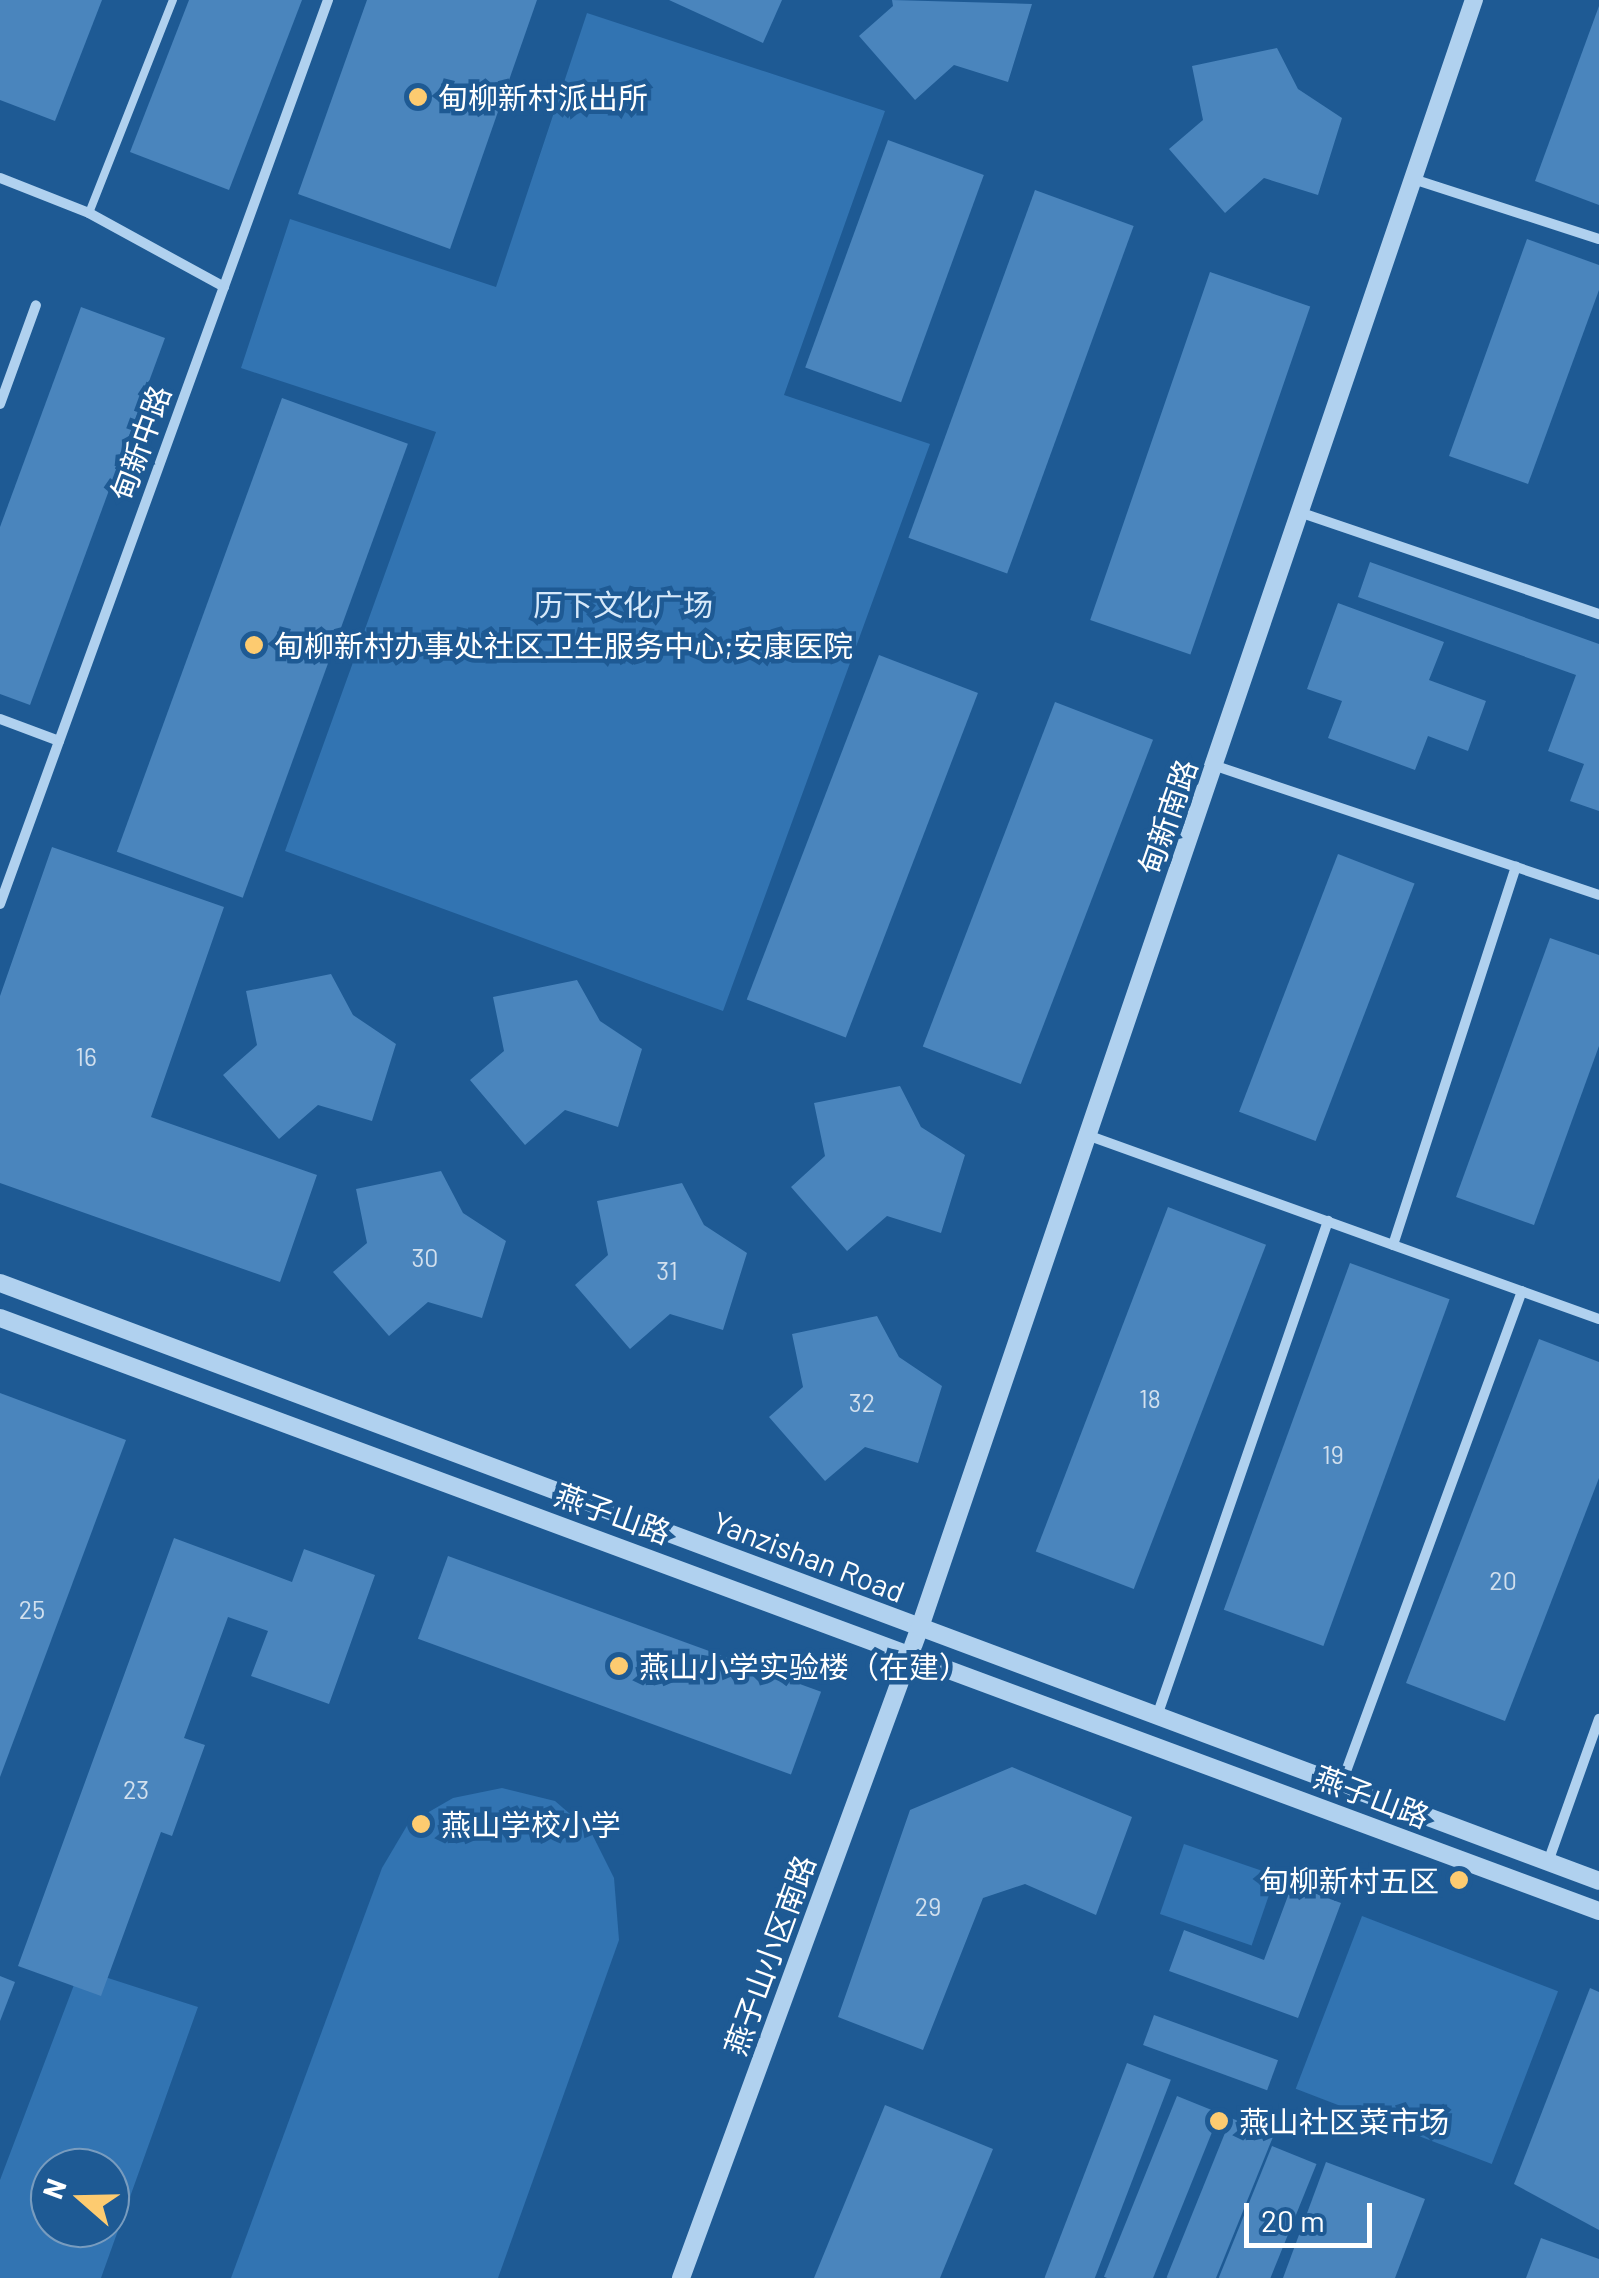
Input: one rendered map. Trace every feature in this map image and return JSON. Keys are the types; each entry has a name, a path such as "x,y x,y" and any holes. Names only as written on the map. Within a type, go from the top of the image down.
{"street":[{"name":"甸新中路","path":"0,904 328,0"},
{"name":"甸新南路","path":"911,1652 1474,0"},
{"path":"0,178 89,213 224,286"},
{"path":"1412,179 1599,240"},
{"path":"0,404 36,305"},
{"path":"1300,512 1599,614"},
{"path":"0,719 59,740"},
{"path":"1213,765 1599,895"},
{"path":"1393,1245 1516,867"},
{"path":"1087,1135 1598,1317"},
{"path":"1158,1716 1328,1222"},
{"name":"Yanzishan Road","path":"0,1283 1599,1881"},
{"path":"1341,1785 1522,1291"},
{"name":"燕子山路","path":"0,1318 911,1652 1599,1911"},
{"name":"燕子山小区南路","path":"681,2278 911,1652"},
{"path":"1548,1862 1599,1719"}],"lane":[{"path":"89,213 174,0"}],"green space":[{"name":"历下文化广场","path":"587,13 885,111 784,395 930,444 723,1011 285,851 436,432 241,368 290,219 496,287"},
{"path":"502,1788 555,1801 591,1832 614,1878 619,1940 498,2278 231,2278 382,1868 408,1824 453,1798"},
{"path":"1184,1844 1276,1876 1252,1946 1160,1914"},
{"path":"1362,1916 1558,1991 1492,2164 1296,2089"},
{"path":"80,1969 198,2007 130,2197 130,2148 30,2148 30,2248 112,2248 101,2278 0,2278 0,2180"}],"building":[{"path":"0,0 102,0 55,121 0,100"},
{"path":"189,0 302,0 229,190 130,152"},
{"name":"甸柳新村派出所","path":"367,0 537,0 450,249 298,194"},
{"path":"669,0 782,0 763,43"},
{"path":"892,0 1032,4 1008,82 954,65 915,100 859,36 893,6"},
{"path":"1599,6 1599,205 1535,181"},
{"path":"1277,48 1298,89 1342,118 1318,195 1264,178 1225,213 1169,149 1203,120 1192,66"},
{"path":"888,140 984,175 901,402 805,367"},
{"path":"1035,190 1134,226 1007,574 908,538"},
{"path":"1527,239 1599,265 1599,290 1528,484 1449,456"},
{"path":"1210,272 1310,307 1190,654 1090,620"},
{"path":"81,307 165,338 30,705 0,694 0,527"},
{"name":"甸柳新村办事处社区卫生服务中心;安康医院","path":"282,398 408,444 243,898 117,852"},
{"path":"1370,562 1599,644 1599,811 1570,801 1584,764 1548,751 1576,675 1358,597"},
{"path":"1338,603 1444,642 1429,680 1486,701 1468,751 1428,736 1415,770 1328,738 1342,701 1307,689"},
{"path":"879,655 978,693 846,1037 747,999"},
{"path":"1055,702 1153,740 1021,1084 923,1046"},
{"path":"52,847 224,907 151,1117 317,1175 280,1282 0,1183 0,996"},
{"path":"1338,854 1415,883 1316,1141 1239,1112"},
{"path":"1550,938 1599,955 1599,1046 1534,1225 1456,1197"},
{"path":"331,974 353,1015 396,1044 372,1121 318,1105 279,1139 223,1075 257,1045 246,991"},
{"path":"577,980 600,1021 642,1049 618,1127 565,1110 525,1145 470,1080 504,1051 493,997"},
{"path":"900,1086 921,1127 965,1155 941,1233 887,1216 847,1251 791,1187 825,1156 814,1103"},
{"path":"441,1171 463,1213 506,1241 482,1318 428,1302 389,1336 333,1272 367,1243 356,1189"},
{"path":"682,1183 704,1225 747,1253 723,1330 670,1314 630,1349 575,1285 608,1255 597,1201"},
{"path":"1168,1207 1266,1245 1134,1589 1036,1551"},
{"path":"1350,1263 1450,1299 1323,1646 1224,1610"},
{"path":"877,1316 899,1357 942,1386 918,1463 865,1447 825,1481 769,1417 803,1387 792,1334"},
{"path":"1539,1339 1599,1362 1599,1478 1505,1721 1406,1683"},
{"path":"0,1393 126,1440 0,1777"},
{"path":"174,1538 292,1582 304,1549 375,1575 329,1704 251,1676 268,1631 228,1617 184,1738 205,1745 172,1836 161,1832 101,1996 18,1966"},
{"name":"燕山小学实验楼（在建）","path":"448,1556 821,1692 791,1774 418,1639"},
{"path":"1012,1767 1132,1817 1096,1915 1025,1884 983,1898 923,2050 838,2017 910,1810"},
{"path":"1292,1885 1341,1903 1298,2018 1169,1971 1184,1930 1264,1960"},
{"path":"0,1976 15,1982 0,2021"},
{"path":"1590,1988 1599,1992 1599,2230 1514,2184"},
{"path":"1154,2015 1278,2060 1267,2090 1143,2045"},
{"path":"1127,2063 1171,2080 1095,2278 1045,2278"},
{"path":"1177,2096 1220,2113 1153,2278 1104,2277"},
{"path":"885,2105 993,2149 940,2278 814,2278"},
{"path":"1231,2118 1274,2135 1216,2278 1167,2277"},
{"path":"1272,2146 1317,2164 1270,2278 1219,2278"},
{"path":"1326,2162 1425,2199 1395,2278 1283,2278"},
{"path":"1541,2238 1599,2259 1599,2278 1526,2278"}],"place":[{"name":"甸柳新村派出所","path":"418,97"},
{"name":"甸柳新村办事处社区卫生服务中心;安康医院","path":"254,645"},
{"name":"燕山小学实验楼（在建）","path":"619,1666"},
{"name":"燕山学校小学","path":"421,1824"},
{"name":"甸柳新村五区","path":"1459,1880"},
{"name":"燕山社区菜市场","path":"1219,2121"}]}
